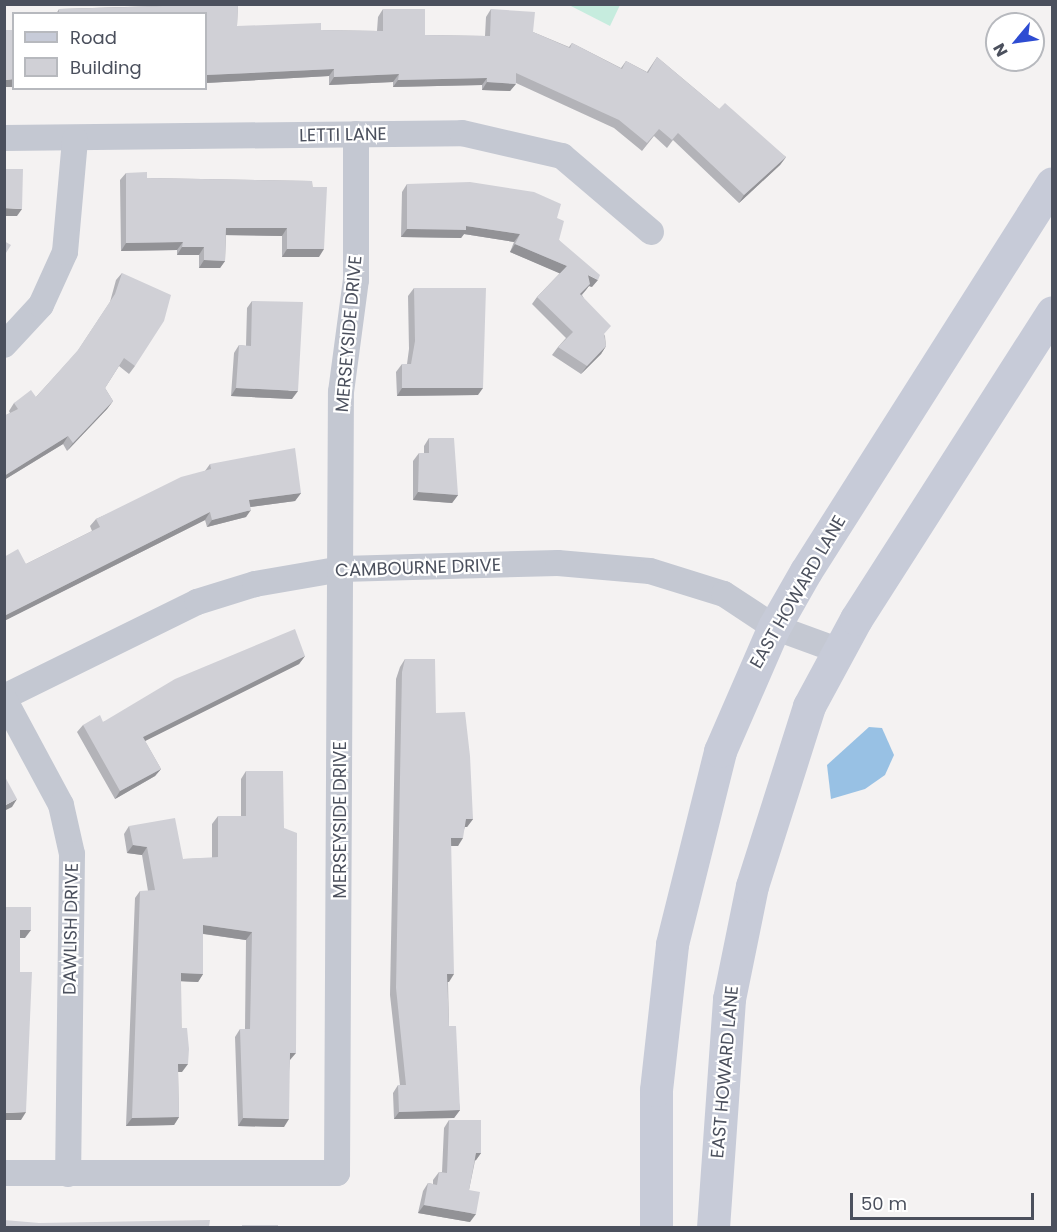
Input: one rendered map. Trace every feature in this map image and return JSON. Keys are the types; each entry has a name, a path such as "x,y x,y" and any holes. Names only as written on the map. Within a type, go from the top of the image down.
{"main road":[{"name":"EAST HOWARD LANE","path":"656,1227 656,1090 672,944 720,751 774,627 1053,183"},
{"name":"EAST HOWARD LANE","path":"713,1227 729,999 750,895 809,706 840,651 1053,312"}],"street":[{"name":"LETTI LANE","path":"4,138 462,133 562,156 651,232"},
{"name":"MERSEYSIDE DRIVE","path":"4,1173 337,1173 342,569 341,392 356,280 356,134"},
{"path":"4,345 41,305 65,252 75,139"},
{"name":"CAMBOURNE DRIVE","path":"4,698 197,602 255,584 342,569 558,563 650,571 724,594 774,627 840,651"},
{"name":"DAWLISH DRIVE","path":"4,698 61,805 72,854 68,1174"}],"green space":[{"path":"569,5 620,5 610,26"}],"water":[{"path":"869,727 882,728 894,755 885,775 865,789 831,799 827,765"}],"building":[{"path":"163,4 238,4 237,26 321,23 321,30 383,31 383,9 425,9 425,35 490,36 491,9 535,12 533,32 570,48 572,43 622,69 626,61 648,73 657,57 719,109 725,103 786,157 744,195 678,133 672,140 659,129 647,143 619,120 516,73 516,84 487,82 487,78 398,80 399,74 334,77 334,69 207,75 207,12 59,12 59,9 163,6"},
{"path":"4,30 12,30 12,79 4,80"},
{"path":"4,169 23,169 22,209 4,208"},
{"path":"147,172 147,178 312,181 312,187 327,187 324,249 287,249 287,228 226,228 225,261 204,260 204,247 182,247 183,242 126,243 126,173"},
{"path":"470,182 534,192 561,204 557,218 564,221 559,240 600,275 598,280 588,275 590,284 580,294 611,326 604,334 606,346 587,366 558,347 573,332 537,297 567,266 515,244 520,234 466,226 466,230 407,229 407,184"},
{"path":"4,241 11,245 4,256"},
{"path":"122,273 171,295 164,321 135,366 124,358 105,388 113,401 73,443 68,436 4,476 4,416 18,409 14,403 31,390 36,397 78,350 115,294"},
{"path":"414,288 486,288 483,388 402,388 402,364 411,364 415,341"},
{"path":"252,301 303,302 298,391 236,388 239,345 251,346"},
{"path":"429,438 454,438 458,495 418,492 419,453 429,453"},
{"path":"295,448 301,493 249,500 251,510 212,520 210,512 4,616 4,557 18,549 26,564 100,527 96,519 181,477 211,469 210,464"},
{"path":"295,629 305,656 143,737 161,769 120,791 83,725 100,715 103,722 175,679"},
{"path":"405,659 435,659 436,713 465,712 473,819 466,819 463,838 451,838 454,974 447,974 449,1026 456,1026 460,1110 399,1112 398,1085 406,1085 396,988 402,672"},
{"path":"246,771 283,771 284,828 297,833 296,1053 290,1053 289,1119 243,1118 240,1029 250,1029 252,932 203,925 203,974 181,973 181,1028 187,1028 189,1049 188,1064 178,1064 179,1117 132,1118 140,891 155,890 147,847 133,845 129,826 175,818 183,859 218,857 218,816 246,816"},
{"path":"4,775 17,799 4,806"},
{"path":"4,907 31,907 31,930 20,930 20,972 32,972 26,1112 4,1113"},
{"path":"449,1120 481,1120 481,1153 476,1153 469,1190 480,1192 476,1214 424,1205 428,1183 437,1185 439,1172 447,1173"},
{"path":"4,1220 39,1223 210,1220 209,1227 4,1227"},
{"path":"242,1225 278,1225 278,1227 242,1227"}]}
